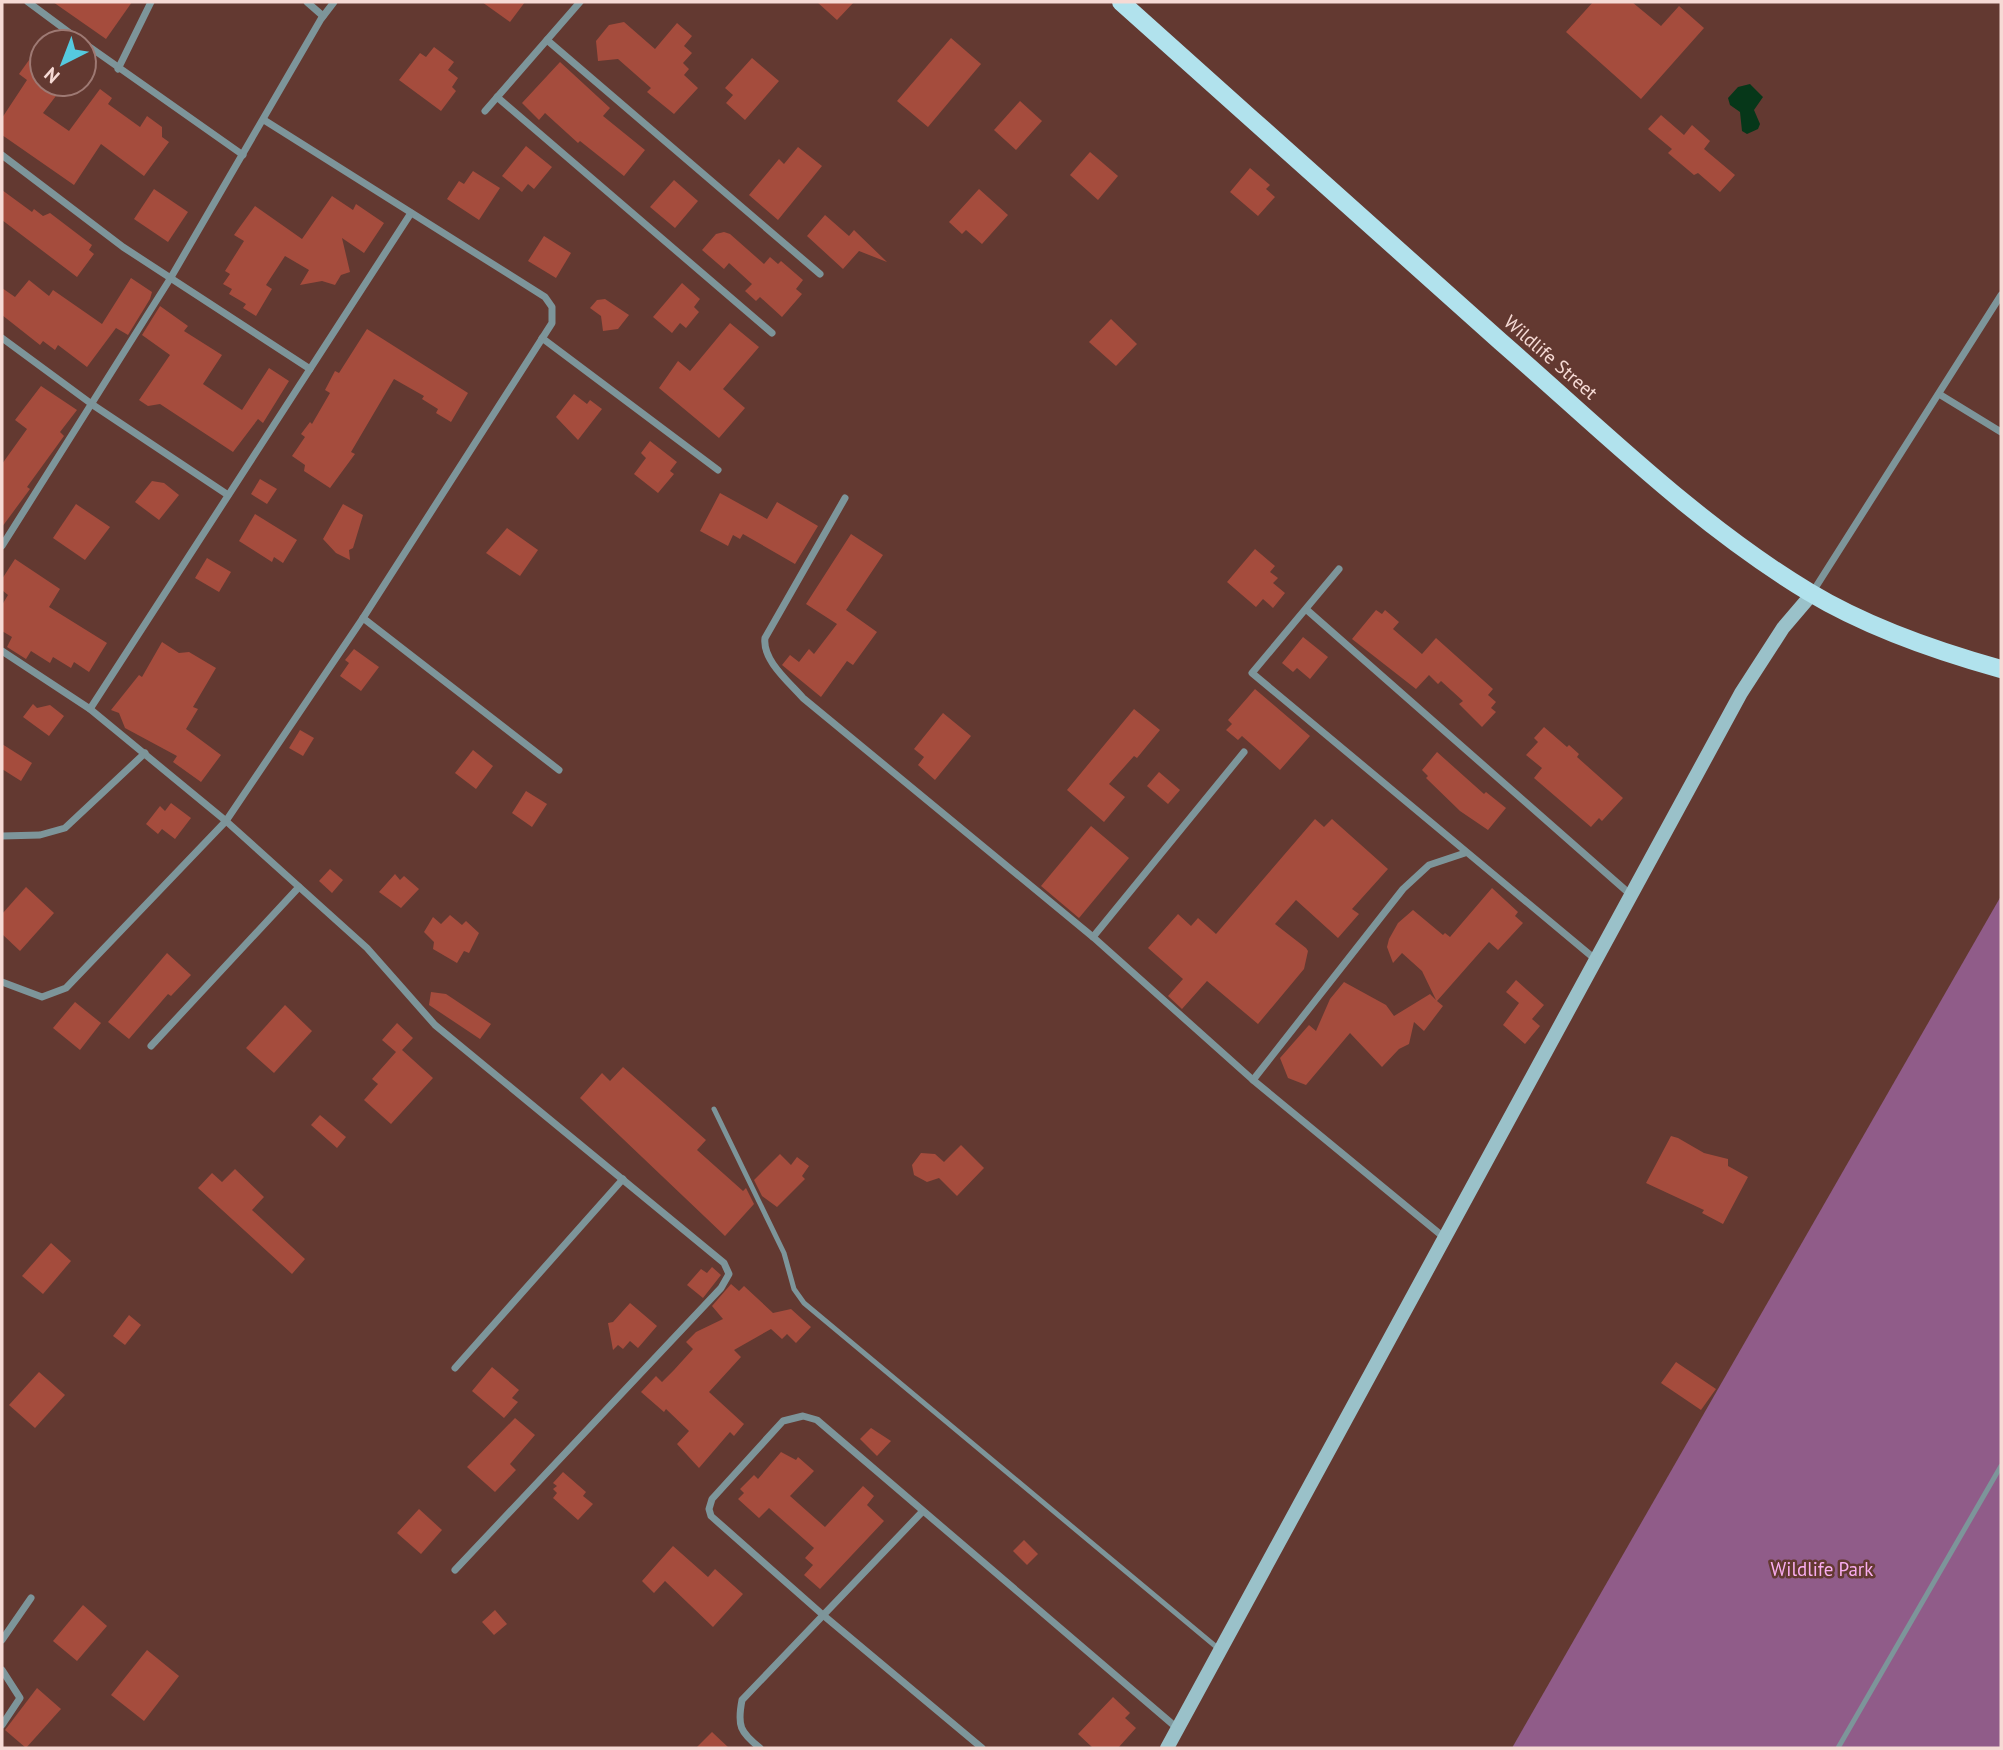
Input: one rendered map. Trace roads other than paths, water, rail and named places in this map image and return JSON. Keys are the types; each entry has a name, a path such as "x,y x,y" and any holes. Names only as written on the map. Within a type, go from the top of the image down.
{"main road":[{"name":"Wildlife Street","path":"1121,2 1658,480 1740,545 1812,594 1905,636 2001,669"}],"street":[{"path":"28,2 63,28"},
{"path":"118,69 151,2"},
{"path":"307,2 323,16"},
{"path":"2,546 170,279 323,16 334,2"},
{"path":"485,111 580,2"},
{"path":"547,40 820,274"},
{"path":"98,54 243,155"},
{"path":"497,97 772,333"},
{"path":"2,982 42,997 66,988 226,821 363,618 552,323 552,307 545,297 264,120"},
{"path":"2,155 170,279 310,369"},
{"path":"90,709 411,213"},
{"path":"1167,1748 1447,1239 1595,959 1741,694 1783,628 1812,594 2001,295"},
{"path":"2,338 93,405 228,495"},
{"path":"542,338 718,470"},
{"path":"1939,394 2001,432"},
{"path":"845,498 765,638 766,650 778,671 803,698 1093,937 1253,1080 1447,1239"},
{"path":"1339,569 1252,673 1595,959"},
{"path":"1307,610 1631,895"},
{"path":"363,618 559,770"},
{"path":"2,651 90,709 226,821 367,948 435,1025 724,1263 729,1274 721,1288 455,1570"},
{"path":"1093,937 1244,752"},
{"path":"2,836 40,835 65,828 145,754"},
{"path":"1253,1080 1403,889 1429,865 1465,853"},
{"path":"151,1046 299,887"},
{"path":"455,1368 623,1179"},
{"path":"982,1748 823,1615 718,1523 709,1509 712,1499 783,1420 803,1416 817,1420 1177,1728"},
{"path":"760,1748 744,1735 738,1719 742,1700 922,1512"},
{"path":"2,1640 31,1598"},
{"path":"2,1670 20,1698 2,1725"}],"lane":[{"path":"714,1109 784,1253 794,1289 804,1303 852,1347 1221,1652"},
{"path":"1838,1748 2001,1466"}],"park label":[{"name":"Wildlife Park","path":"1822,1569"}]}
